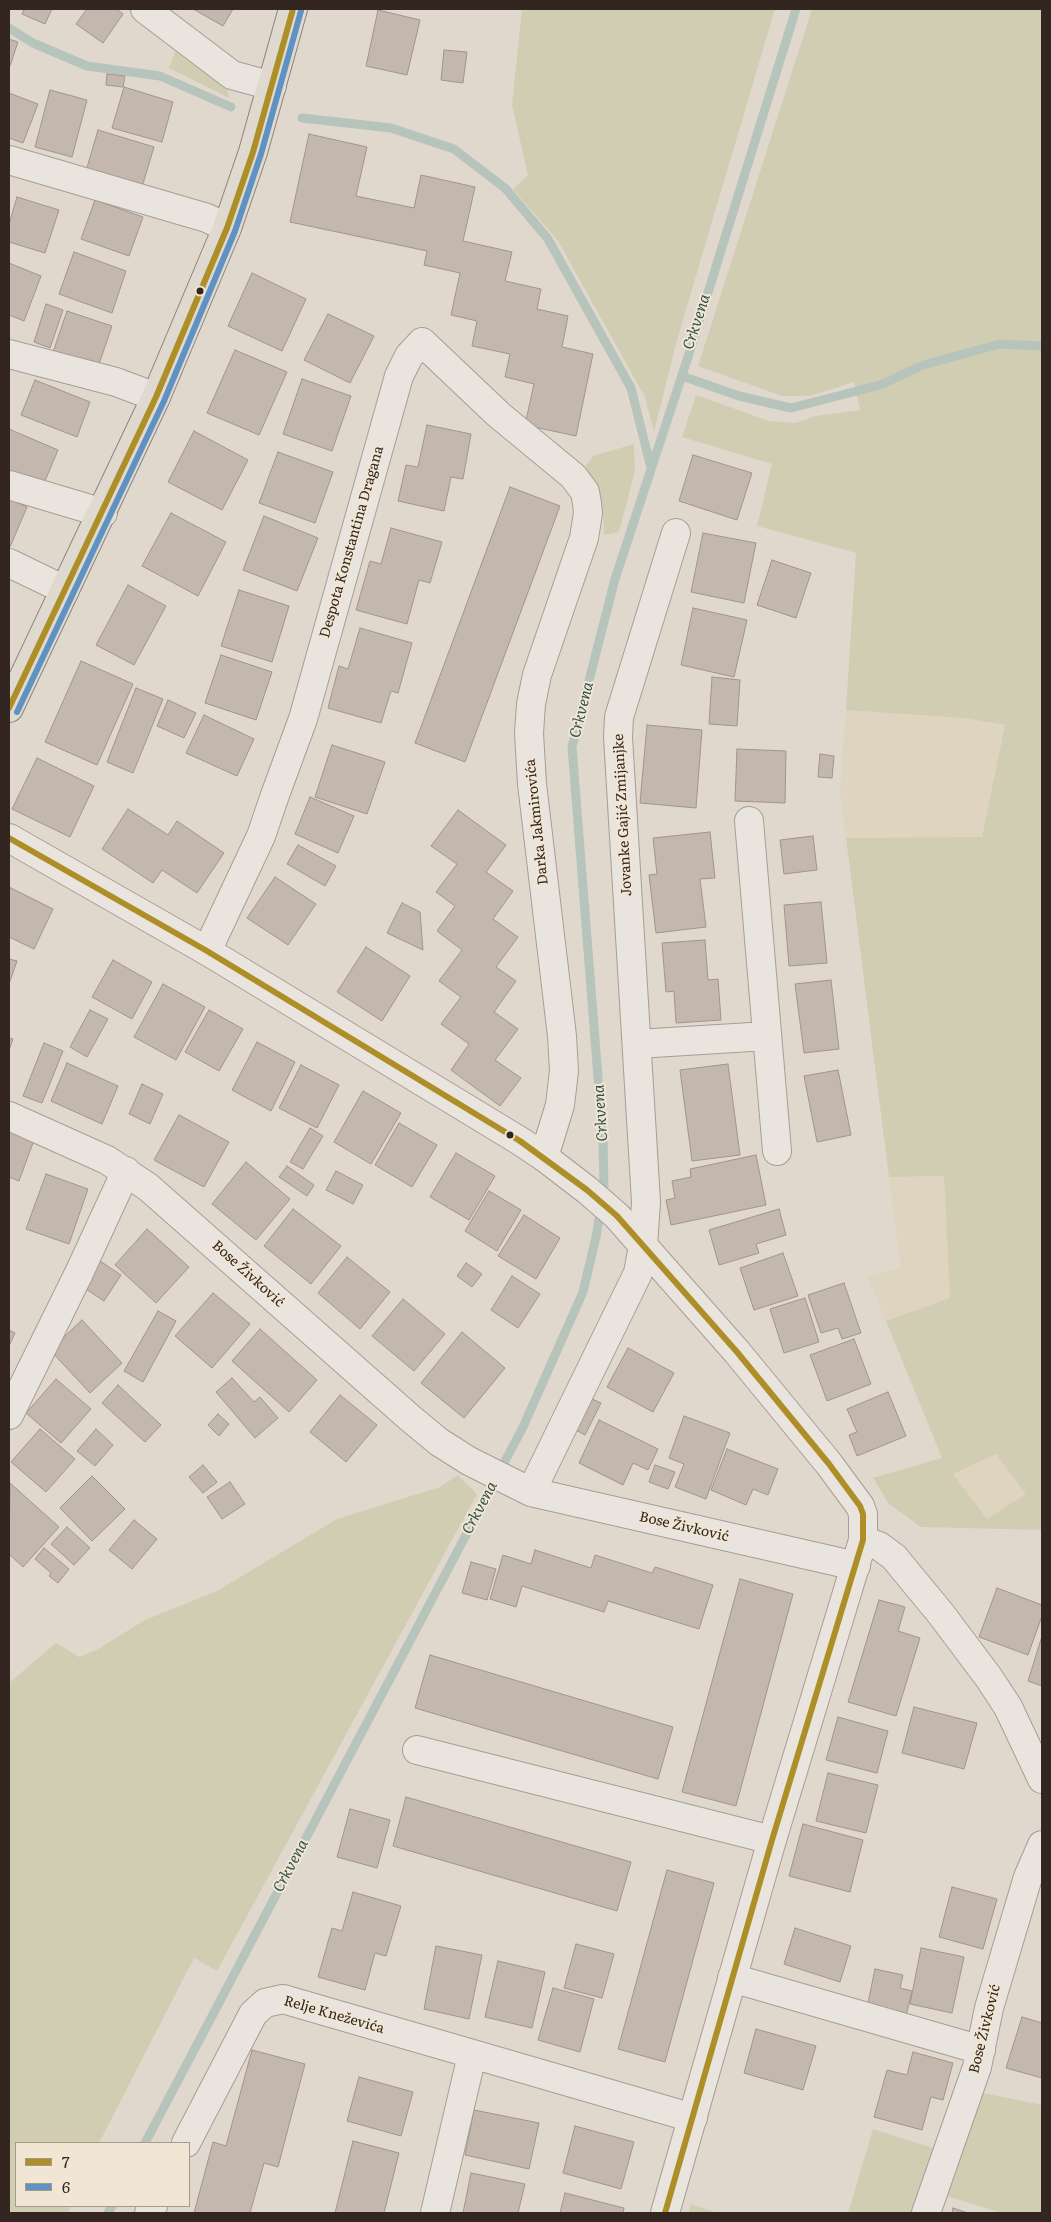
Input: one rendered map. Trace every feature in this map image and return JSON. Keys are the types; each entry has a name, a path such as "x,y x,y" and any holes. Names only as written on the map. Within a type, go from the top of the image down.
{"main road":[{"path":"9,708 103,513 156,397 227,228 272,86 293,9"}],"street":[{"path":"145,9 232,75 272,86"},
{"path":"9,160 206,218 227,228"},
{"name":"Despota Konstantina Dragana","path":"207,951 261,836 302,719 399,376 409,356 422,342 499,415 573,476 585,492"},
{"path":"9,354 116,382 156,397"},
{"path":"9,485 103,513"},
{"name":"Darka Jakmirovića","path":"544,1157 560,1105 564,1071 562,1036 532,784 529,733 531,704 537,675 584,538 588,513 585,492"},
{"name":"Jovanke Gajić Zmijanjke","path":"522,1488 638,1273 643,1246 646,1202 618,746 619,717 676,534"},
{"path":"9,563 65,590"},
{"path":"749,821 777,1151"},
{"path":"9,838 207,951 544,1157 587,1190 618,1216 737,1352 855,1498 863,1514 859,1553 772,1840 665,2213"},
{"path":"637,1044 766,1036"},
{"name":"Bose Živković","path":"9,1116 107,1160 126,1171 172,1207 439,1442 469,1461 522,1488 859,1553 878,1546 894,1557 941,1614 989,1678 1035,1750 1042,1779"},
{"path":"9,1415 79,1273 126,1171"},
{"path":"417,1750 772,1840"},
{"name":"Bose Živković","path":"926,2213 977,2067 989,2008 1028,1878 1042,1845"},
{"path":"732,1978 980,2050"},
{"name":"Relje Kneževića","path":"187,2142 253,2014 274,1999 282,1998 693,2118"},
{"path":"435,2213 472,2055"}],"shaded area":[{"path":"522,9 775,9 677,340 654,432 645,397 558,241 513,189 528,175 512,105"},
{"path":"812,9 1042,9 1042,1530 921,1527 889,1504 873,1478 942,1458 886,1321 950,1298 944,1176 889,1177 846,838 982,837 1005,725 963,718 846,710 856,553 757,526 772,464 682,437 696,395 769,421 796,423 815,416 860,410 854,382 810,396 782,396 698,366","holes":["996,1454 1026,1494 987,1519 953,1474"]},
{"path":"176,50 227,87 229,98 169,68"},
{"path":"634,444 635,471 619,532 604,535 603,514 599,500 581,472 593,456"},
{"path":"846,710 963,718 1005,725 982,837 846,838 840,790"},
{"path":"944,1176 950,1298 886,1321 868,1277 901,1268 889,1177"},
{"path":"996,1454 1027,1494 987,1519 953,1474"},
{"path":"458,1475 477,1494 217,1971 194,1958 100,2142 15,2142 15,2207 71,2207 68,2213 9,2213 9,1683 56,1643 79,1657 98,1649 145,1620 217,1591 337,1519 440,1487"},
{"path":"983,2093 1042,2105 1042,2213 1001,2213 944,2195"},
{"path":"873,2129 939,2150 914,2213 848,2213"},
{"path":"691,2204 718,2213 688,2213"}],"building":[{"path":"24,9 52,9 45,24 22,14"},
{"path":"87,9 116,9 123,14 103,43 76,24"},
{"path":"193,9 233,9 223,26"},
{"path":"378,10 420,20 407,75 366,66"},
{"path":"9,39 18,42 10,66 9,66"},
{"path":"444,50 467,52 463,83 441,80"},
{"path":"107,74 125,76 123,87 106,85"},
{"path":"124,87 173,102 162,142 112,128"},
{"path":"50,90 87,100 72,157 35,147"},
{"path":"9,93 38,104 23,143 9,138"},
{"path":"98,130 154,147 142,187 86,171"},
{"path":"309,134 367,147 356,196 414,208 421,175 475,187 463,241 512,252 505,281 541,289 537,309 568,316 562,347 593,354 576,436 525,425 534,384 505,377 510,354 472,346 477,321 451,315 460,273 424,265 427,251 290,222"},
{"path":"17,197 59,210 45,253 9,242 9,224"},
{"path":"95,200 143,217 129,256 81,239"},
{"path":"74,252 126,271 112,313 59,294"},
{"path":"9,263 41,276 24,321 9,315"},
{"path":"252,273 306,299 282,351 228,326"},
{"path":"46,304 63,310 50,348 34,342"},
{"path":"67,311 112,326 98,367 53,352"},
{"path":"328,314 374,336 350,383 304,360"},
{"path":"235,350 287,372 259,435 207,413"},
{"path":"302,379 351,396 332,451 283,434"},
{"path":"35,380 90,402 77,437 21,415"},
{"path":"427,425 471,434 463,479 451,477 444,511 398,501 406,465 418,467"},
{"path":"9,429 58,450 42,488 9,473"},
{"path":"194,431 248,460 222,510 168,482"},
{"path":"278,452 333,472 315,523 259,503"},
{"path":"693,455 752,473 737,520 679,501"},
{"path":"510,487 560,506 465,762 415,743"},
{"path":"9,499 27,507 10,547 9,546"},
{"path":"171,513 226,542 198,596 142,566"},
{"path":"264,516 318,538 297,591 243,570"},
{"path":"391,528 442,542 430,583 419,580 407,624 356,610 370,561 381,564"},
{"path":"703,533 756,543 744,603 691,592"},
{"path":"772,560 811,573 796,618 757,605"},
{"path":"128,585 166,606 134,665 96,645"},
{"path":"239,590 289,606 272,662 221,646"},
{"path":"693,608 747,620 734,677 681,665"},
{"path":"360,628 412,643 398,693 391,691 381,723 328,708 339,666 348,669"},
{"path":"221,655 272,672 256,720 205,703"},
{"path":"81,661 133,684 97,765 45,742"},
{"path":"712,677 740,680 737,726 709,724"},
{"path":"136,688 163,699 133,773 107,762"},
{"path":"168,700 196,713 184,738 157,726"},
{"path":"204,715 254,739 237,776 186,753"},
{"path":"647,725 702,730 696,808 640,803"},
{"path":"332,745 385,762 367,814 315,797"},
{"path":"737,749 786,751 785,803 735,801"},
{"path":"820,754 834,756 832,778 818,777"},
{"path":"37,758 94,786 70,837 12,809"},
{"path":"310,797 354,816 338,853 295,834"},
{"path":"128,809 168,835 177,821 224,853 197,893 162,870 153,883 102,849"},
{"path":"458,810 506,845 486,872 513,891 493,919 518,937 496,967 516,981 494,1012 518,1029 495,1060 521,1078 500,1106 451,1070 469,1044 441,1024 461,997 439,981 462,950 437,931 455,906 436,892 457,864 431,846"},
{"path":"710,832 715,878 700,879 706,927 656,933 649,875 657,874 653,838"},
{"path":"813,836 817,870 784,874 780,840"},
{"path":"298,845 336,866 325,886 287,864"},
{"path":"275,877 316,904 288,945 247,918"},
{"path":"9,887 53,909 34,949 9,937"},
{"path":"821,902 827,963 789,966 784,905"},
{"path":"402,903 420,912 423,950 387,933"},
{"path":"705,940 708,980 718,979 721,1020 676,1023 674,991 666,992 662,943"},
{"path":"366,947 410,976 382,1021 337,992"},
{"path":"9,959 17,961 9,984"},
{"path":"113,960 152,982 132,1019 92,997"},
{"path":"831,980 839,1049 804,1053 795,984"},
{"path":"163,984 205,1007 176,1060 134,1037"},
{"path":"90,1010 108,1019 87,1057 70,1047"},
{"path":"209,1010 243,1029 219,1071 185,1052"},
{"path":"9,1038 13,1039 9,1050"},
{"path":"257,1042 295,1062 271,1111 232,1090"},
{"path":"44,1043 63,1051 42,1103 23,1096"},
{"path":"67,1063 118,1086 102,1124 51,1101"},
{"path":"728,1064 740,1155 692,1161 680,1070"},
{"path":"301,1065 339,1085 317,1128 279,1108"},
{"path":"838,1070 851,1135 817,1142 804,1076"},
{"path":"142,1084 163,1094 150,1124 129,1114"},
{"path":"363,1091 401,1113 371,1164 334,1142"},
{"path":"179,1115 229,1142 204,1187 154,1160"},
{"path":"399,1123 437,1145 412,1187 375,1165"},
{"path":"310,1128 323,1136 303,1169 290,1162"},
{"path":"9,1131 34,1140 19,1181 9,1177"},
{"path":"456,1153 495,1176 469,1220 430,1197"},
{"path":"756,1155 766,1205 671,1225 666,1200 675,1198 672,1181 691,1177 690,1169"},
{"path":"246,1162 290,1199 256,1240 212,1204"},
{"path":"287,1166 314,1185 307,1196 279,1177"},
{"path":"336,1171 363,1185 353,1204 326,1190"},
{"path":"46,1174 88,1189 69,1244 26,1229"},
{"path":"489,1191 521,1210 497,1251 465,1231"},
{"path":"293,1209 341,1246 311,1284 264,1246"},
{"path":"779,1209 786,1235 756,1244 759,1253 719,1265 709,1230"},
{"path":"524,1215 560,1238 536,1279 498,1256"},
{"path":"147,1229 189,1267 156,1303 115,1265"},
{"path":"783,1253 798,1296 754,1310 740,1268"},
{"path":"347,1257 390,1292 360,1329 318,1293"},
{"path":"100,1261 121,1275 104,1301 83,1287"},
{"path":"466,1263 482,1274 472,1287 457,1276"},
{"path":"512,1276 540,1294 518,1328 491,1310"},
{"path":"844,1283 861,1333 842,1339 838,1328 821,1333 808,1295"},
{"path":"213,1293 250,1324 212,1368 175,1336"},
{"path":"805,1298 819,1342 784,1353 770,1309"},
{"path":"403,1299 445,1334 414,1371 372,1336"},
{"path":"158,1311 176,1321 143,1382 124,1371"},
{"path":"82,1320 122,1363 90,1393 50,1350"},
{"path":"260,1329 317,1380 289,1412 232,1361"},
{"path":"9,1330 15,1333 9,1346"},
{"path":"462,1332 505,1368 464,1418 421,1383"},
{"path":"854,1339 871,1384 827,1401 810,1355"},
{"path":"628,1348 674,1373 653,1412 607,1387"},
{"path":"232,1378 254,1402 260,1397 278,1418 255,1438 216,1392"},
{"path":"56,1379 91,1409 61,1443 26,1413"},
{"path":"118,1385 161,1425 145,1442 102,1403"},
{"path":"888,1392 906,1436 857,1456 849,1435 857,1432 847,1409"},
{"path":"340,1395 377,1425 346,1462 310,1432"},
{"path":"590,1398 601,1403 585,1435 574,1429"},
{"path":"218,1414 229,1424 219,1436 208,1425"},
{"path":"684,1416 730,1433 706,1499 675,1487 684,1464 669,1458"},
{"path":"599,1420 658,1449 648,1470 633,1463 623,1485 579,1463"},
{"path":"40,1429 75,1459 46,1492 11,1462"},
{"path":"96,1429 113,1445 95,1466 77,1451"},
{"path":"727,1449 778,1469 768,1495 753,1489 746,1505 711,1490"},
{"path":"203,1465 217,1482 203,1493 189,1477"},
{"path":"655,1465 675,1472 668,1489 649,1482"},
{"path":"92,1476 125,1509 92,1541 60,1508"},
{"path":"230,1482 245,1504 222,1519 207,1497"},
{"path":"10,1483 59,1527 23,1567 9,1554"},
{"path":"134,1520 157,1539 132,1569 109,1550"},
{"path":"67,1527 90,1548 74,1565 51,1544"},
{"path":"44,1548 69,1569 58,1583 49,1576 51,1573 35,1559"},
{"path":"535,1550 591,1568 595,1555 652,1573 655,1567 713,1585 699,1629 608,1601 604,1612 522,1586 516,1607 490,1599 503,1555 531,1564"},
{"path":"471,1562 496,1569 487,1600 462,1593"},
{"path":"740,1579 793,1594 736,1806 682,1792"},
{"path":"997,1588 1042,1605 1042,1616 1028,1655 979,1637"},
{"path":"879,1600 905,1607 898,1631 920,1638 896,1716 848,1702"},
{"path":"1042,1636 1042,1686 1028,1681"},
{"path":"430,1655 673,1727 658,1779 415,1708"},
{"path":"914,1707 977,1723 964,1769 902,1753"},
{"path":"838,1717 888,1731 877,1773 826,1760"},
{"path":"828,1773 878,1785 866,1833 816,1821"},
{"path":"406,1797 631,1862 617,1911 393,1846"},
{"path":"350,1809 390,1820 377,1868 337,1857"},
{"path":"803,1824 863,1840 850,1892 789,1876"},
{"path":"667,1870 714,1883 665,2062 618,2049"},
{"path":"952,1887 997,1899 983,1949 939,1937"},
{"path":"353,1892 401,1906 386,1956 375,1953 365,1990 318,1977 332,1928 342,1931"},
{"path":"795,1928 851,1946 840,1982 784,1964"},
{"path":"576,1944 614,1954 602,1998 564,1988"},
{"path":"436,1946 482,1955 469,2019 424,2009"},
{"path":"921,1948 964,1957 952,2013 910,2004"},
{"path":"498,1961 545,1972 532,2028 485,2017"},
{"path":"875,1969 903,1975 900,1988 912,1991 906,2016 867,2008"},
{"path":"553,1988 594,1999 580,2052 538,2040"},
{"path":"1022,2017 1042,2023 1042,2078 1006,2068"},
{"path":"756,2029 816,2046 803,2090 744,2073"},
{"path":"252,2050 305,2064 278,2167 264,2163 250,2213 194,2213 213,2142 226,2146"},
{"path":"913,2052 953,2063 943,2100 931,2097 922,2130 874,2117 887,2070 907,2075"},
{"path":"359,2077 413,2092 401,2136 347,2121"},
{"path":"474,2110 539,2123 529,2169 465,2155"},
{"path":"575,2126 634,2142 621,2189 563,2173"},
{"path":"353,2141 399,2153 384,2213 335,2213"},
{"path":"471,2173 525,2184 518,2213 463,2213"},
{"path":"565,2193 624,2208 623,2213 560,2213"},
{"path":"953,2208 968,2213 952,2213"}],"waterway":[{"name":"Crkvena","path":"146,2142 523,1427 583,1292 596,1237 604,1190 603,1141 572,747 615,579 688,357 796,9"},
{"path":"9,28 33,43 87,66 160,76 231,107"},
{"path":"302,118 391,128 454,149 506,189 548,239 631,388 651,468"},
{"path":"682,376 739,396 791,408 880,385 923,365 1000,344 1042,346"},
{"name":"Crkvena","path":"108,2213 111,2207"}],"transit line":[{"name":"7","path":"9,708 156,397 227,228 253,152 293,9"},
{"name":"6","path":"17,712 164,401 235,231 261,154 301,11"},
{"name":"7","path":"9,838 207,951 520,1141 587,1190 617,1216 737,1352 829,1464 860,1506 863,1514 863,1540 772,1840 665,2213"}]}
